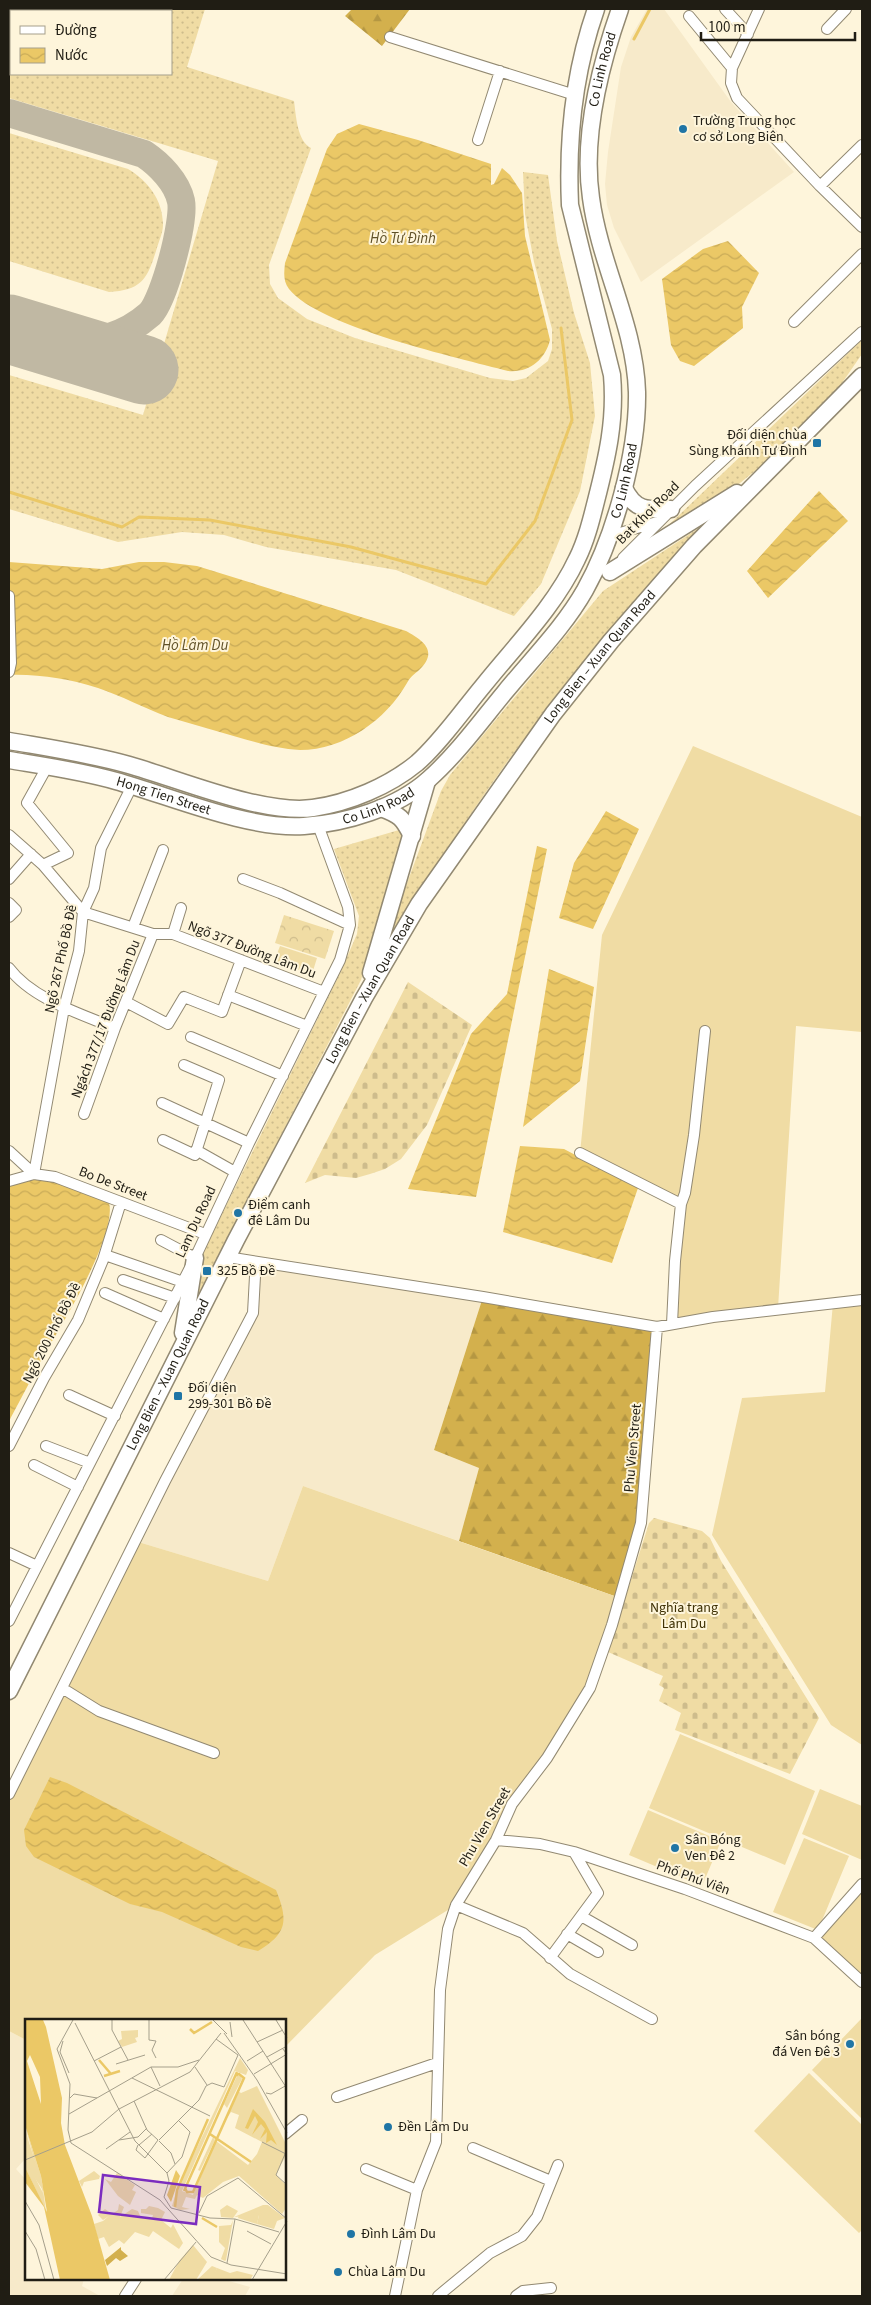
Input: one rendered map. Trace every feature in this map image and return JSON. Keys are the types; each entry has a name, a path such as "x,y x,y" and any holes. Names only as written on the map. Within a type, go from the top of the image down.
{"main road":[{"name":"Co Linh Road","path":"312,808 378,788 417,763 450,726 546,608 566,581 587,535 608,454 614,400 607,350 570,205 568,152 575,94 588,32 596,9"},
{"name":"Co Linh Road","path":"318,825 381,808 427,781 469,736 566,618 585,590 610,536 624,488 635,422 637,396 635,366 628,328 597,227 590,198 589,169 590,141 597,94 610,39 620,9"},
{"path":"588,32 610,39"},
{"path":"847,392 862,365"},
{"name":"Long Bien – Xuan Quan Road","path":"9,1691 227,1257 364,998 419,904 553,714 617,634 694,546 862,376"},
{"path":"610,572 757,481"},
{"path":"624,488 634,504 642,508 652,510 671,509"},
{"name":"Hong Tien Street","path":"9,740 128,765 269,806 312,808"},
{"name":"Hong Tien Street","path":"9,760 47,766 132,786 242,819 272,825 299,827 318,825"},
{"path":"364,998 427,781"},
{"path":"381,808 397,814 404,820 412,836"},
{"path":"181,1348 195,1258"}],"street":[{"path":"725,9 748,34"},
{"path":"759,9 732,68 731,83 737,98 820,186 862,226"},
{"path":"827,29 846,9"},
{"path":"690,16 732,68"},
{"path":"390,37 575,94"},
{"path":"478,140 500,71"},
{"path":"820,186 862,145"},
{"path":"794,322 862,254"},
{"name":"Bat Khoi Road","path":"585,590 610,572 671,509 862,332"},
{"path":"610,536 658,522"},
{"path":"9,596 11,646 9,672"},
{"path":"43,865 68,852 27,803 47,766"},
{"name":"Ngõ 267 Phố Bồ Đề","path":"34,1174 64,1008 79,951 83,912 94,888 101,848 132,786"},
{"name":"Lam Du Road","path":"9,1621 195,1258 249,1142 343,952 350,925 348,907 318,825"},
{"path":"9,835 43,865 83,912"},
{"path":"133,926 163,850"},
{"path":"9,879 31,854"},
{"path":"243,879 280,893 350,925"},
{"path":"9,903 16,910 9,917"},
{"path":"173,934 181,908"},
{"name":"Ngõ 377 Đường Lâm Du","path":"83,912 133,926 153,934 173,934 324,992"},
{"name":"Ngách 377/17 Đường Lâm Du","path":"84,1114 115,1028 153,934"},
{"path":"126,1002 168,1024 184,997 222,1012 241,960"},
{"path":"9,968 17,979 64,1008 115,1028"},
{"path":"228,995 307,1026"},
{"path":"672,1324 675,1261 681,1204 685,1193 694,1135 705,1031"},
{"path":"191,1037 283,1076"},
{"path":"163,1140 195,1155 219,1080 184,1065"},
{"path":"162,1103 249,1142"},
{"path":"196,1150 235,1172"},
{"path":"9,1151 34,1174"},
{"path":"580,1153 681,1204"},
{"name":"Bo De Street","path":"9,1181 34,1174 56,1177 205,1234"},
{"name":"Ngõ 200 Phố Bồ Đề","path":"9,1446 44,1378 78,1320 104,1255 121,1202"},
{"path":"160,1240 195,1258"},
{"path":"104,1255 183,1282"},
{"path":"227,1257 254,1263 483,1297 657,1328 713,1317 862,1300"},
{"path":"9,1794 165,1481 253,1313 254,1263"},
{"path":"123,1280 174,1298"},
{"path":"105,1293 164,1320"},
{"name":"Phu Vien Street","path":"395,2296 417,2190 436,2142 437,2063 443,1958 448,1929 456,1905 496,1840 512,1804 547,1758 590,1688 612,1626 641,1523 657,1328"},
{"path":"69,1395 114,1416"},
{"path":"46,1446 90,1464"},
{"path":"34,1465 78,1486"},
{"path":"9,1553 37,1566"},
{"path":"62,1688 99,1711 214,1753"},
{"name":"Phố Phú Viên","path":"496,1840 540,1844 574,1852 685,1889 814,1938 862,1982"},
{"path":"550,1958 598,1893 574,1852"},
{"path":"814,1938 862,1884"},
{"path":"456,1905 522,1933 536,1942 550,1958 570,1974 652,2019"},
{"path":"581,1916 632,1945"},
{"path":"568,1934 598,1952"},
{"path":"337,2098 437,2063"},
{"path":"286,2133 302,2120"},
{"path":"473,2148 551,2181"},
{"path":"438,2296 490,2253 522,2236 537,2217 558,2165"},
{"path":"366,2169 417,2190"},
{"path":"125,2296 135,2280"},
{"path":"516,2296 524,2291 550,2288"}],"shaded area":[{"name":"Trường Trung học cơ sở Long Biên","path":"647,9 664,9 731,102 794,172 641,282 614,228 607,205 605,184 621,67 631,37"},
{"path":"253,1263 483,1297 434,1450 479,1468 459,1541 303,1486 268,1581 135,1541 258,1313"},
{"path":"9,2031 25,2039 25,2159 16,2169 25,2179 25,2280 84,2280 82,2286 100,2296 9,2296"},
{"path":"182,2280 226,2280 250,2287 245,2296 172,2296"}],"green space":[{"path":"9,9 205,9 187,67 294,101 300,134 306,145 311,148 269,265 270,284 278,298 307,319 355,338 490,378 513,381 526,378 548,361 552,349 552,329 534,262 525,214 523,172 548,175 557,241 574,313 590,363 595,416 580,491 541,584 514,616 396,570 266,547 224,535 182,532 118,542 9,509 9,375 143,415 218,161 9,98"},
{"path":"352,9 410,9 382,46 345,16"},
{"path":"9,133 128,169 148,185 160,207 163,225 153,261 141,282 129,289 109,292 9,261"},
{"path":"862,340 862,354 833,396 776,454 725,495 652,541"},
{"path":"714,518 584,665 519,745 454,840 375,970 441,791 450,775 603,591"},
{"path":"693,746 862,817 862,1032 796,1026 778,1308 677,1323 681,1204 580,1153 602,935"},
{"path":"399,830 403,834 361,980 198,1296 201,1257 341,971 357,934 359,916 334,849"},
{"path":"284,915 334,931 325,959 275,943"},
{"path":"280,946 317,958 312,974 274,962"},
{"path":"408,982 472,1025 427,1125 401,1159 385,1169 356,1178 325,1175 305,1183"},
{"path":"483,1297 657,1327 642,1514 620,1598 459,1541 479,1468 434,1450"},
{"path":"862,1300 862,1745 831,1725 712,1535 742,1398 825,1392 833,1303"},
{"path":"303,1486 620,1598 590,1688 512,1804 456,1905 375,1955 286,2046 286,2019 25,2019 25,2039 9,2031 9,1795 135,1541 268,1581"},
{"name":"Nghĩa trang Lâm Du","path":"654,1518 702,1531 710,1538 721,1561 819,1718 790,1774 675,1730 681,1713 659,1701 664,1688 659,1685 663,1676 608,1652 649,1523"},
{"path":"680,1734 815,1791 785,1865 649,1808"},
{"path":"820,1789 862,1806 862,1860 802,1834"},
{"name":"Sân Bóng Ven Đê 2","path":"648,1810 721,1841 702,1886 629,1855"},
{"path":"804,1838 849,1856 818,1930 773,1912"},
{"path":"862,1883 862,1984 814,1938"},
{"name":"Sân bóng đá Ven Đê 3","path":"862,2018 862,2119 812,2070"},
{"path":"809,2073 862,2125 862,2230 859,2233 754,2131"}],"water":[{"name":"Hồ Tư Đình","path":"359,124 418,140 491,164 491,185 494,184 502,168 510,175 522,193 525,236 550,340 544,354 535,364 523,370 508,371 391,339 329,316 305,303 289,289 284,274 285,263 327,149 337,134"},
{"path":"728,241 759,273 742,307 743,328 694,366 680,361 671,345 662,279 703,249"},
{"path":"819,491 848,521 768,598 747,571"},
{"name":"Hồ Lâm Du","path":"9,562 102,569 139,562 164,562 197,566 406,631 417,637 425,645 428,655 422,667 410,678 388,709 376,720 348,739 316,749 300,750 268,745 168,717 87,685 43,676 9,675"},
{"path":"606,811 639,829 593,929 559,918 574,863"},
{"path":"537,846 547,849 476,1197 408,1189 471,1034 507,994"},
{"path":"549,969 594,987 580,1081 523,1127"},
{"path":"520,1146 564,1149 638,1188 612,1263 503,1232"},
{"path":"35,1179 55,1180 108,1200 110,1213 99,1253 77,1298 9,1421 9,1185"},
{"path":"50,1777 67,1783 276,1890 283,1918 280,1932 258,1951 241,1947 162,1912 130,1904 34,1857 26,1846 24,1830"}],"waterway":[{"path":"634,39 650,9"},
{"path":"9,492 122,527 139,517 210,520 351,547 486,584 535,521 572,420 561,328"}],"taxiway":[{"path":"9,113 144,154 167,174 176,187 181,201 177,242 167,277 156,306 150,314 130,329 119,334 97,340 61,345"}],"runway":[{"path":"9,329 144,370"}],"place":[{"name":"Trường Trung học cơ sở Long Biên","path":"683,129"},
{"name":"Đối diện chùa Sùng Khánh Tư Đình","path":"817,443"},
{"name":"Điểm canh đê Lâm Du","path":"238,1213"},
{"name":"325 Bồ Đề","path":"207,1271"},
{"name":"Đối diện 299-301 Bồ Đề","path":"178,1396"},
{"name":"Sân Bóng Ven Đê 2","path":"675,1848"},
{"name":"Sân bóng đá Ven Đê 3","path":"850,2044"},
{"name":"Đền Lâm Du","path":"388,2127"},
{"name":"Đình Lâm Du","path":"351,2234"},
{"name":"Chùa Lâm Du","path":"338,2272"}]}
